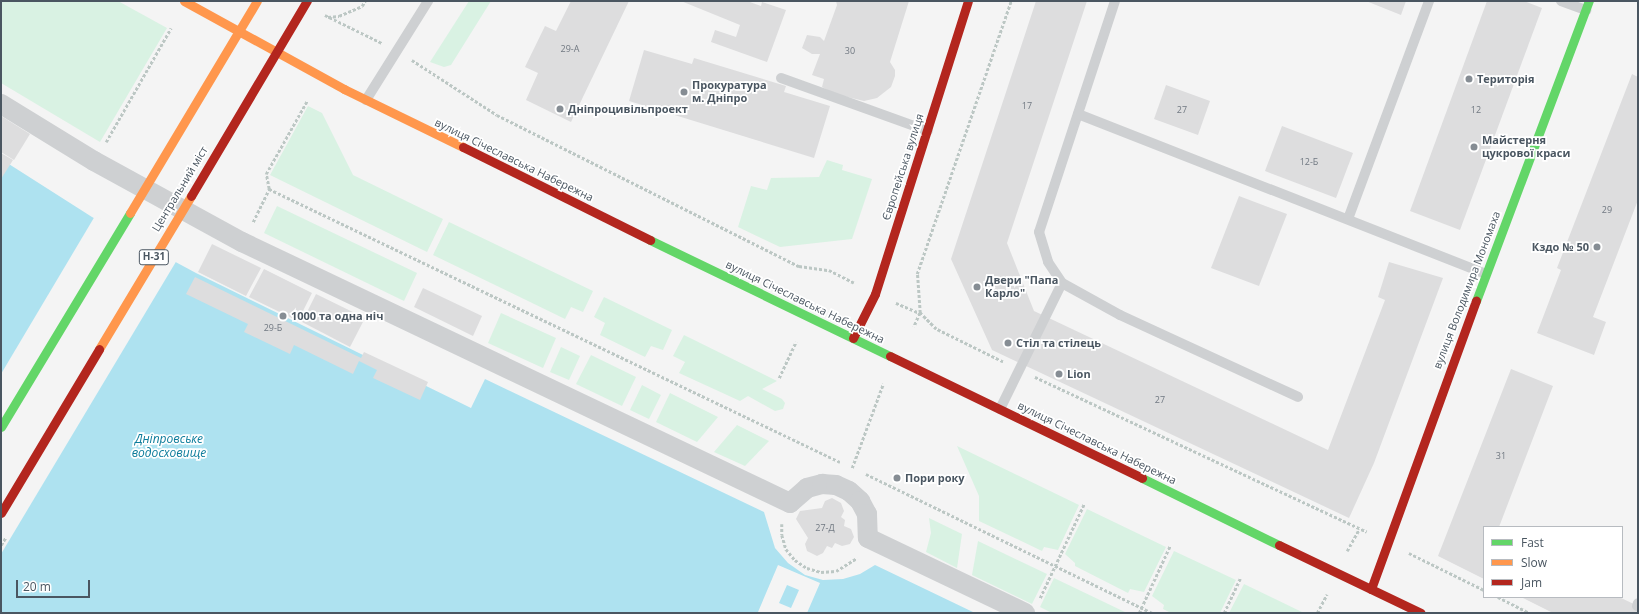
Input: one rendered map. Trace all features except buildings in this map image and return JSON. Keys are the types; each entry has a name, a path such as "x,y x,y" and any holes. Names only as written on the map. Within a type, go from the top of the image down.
{"main road":[{"name":"вулиця Січеславська Набережна","path":"184,1 366,100 1421,613"},
{"path":"1,427 257,1"},
{"name":"Центральний міст","path":"1,513 307,1"},
{"name":"Європейська вулиця","path":"853,338 875,294 928,131 968,1"},
{"name":"вулиця Володимира Мономаха","path":"1372,589 1486,274 1588,6"}],"street":[{"path":"1,104 94,161 242,242 790,503 807,488 822,484 842,488 860,501 867,514 868,538 1032,606"}],"lane":[{"path":"366,100 428,1"},
{"path":"1115,1 1040,232 1048,262 1062,283 1120,315 1298,398"},
{"path":"1348,218 1429,1"},
{"path":"1561,1 1588,6"},
{"path":"781,78 928,131"},
{"path":"1078,114 1348,218 1486,274"},
{"path":"1000,409 1062,283"}],"path":[{"path":"365,1 362,6 339,16 328,17 397,51 497,116 799,266 830,270 875,294 920,313 936,329 1388,542 1483,590"},
{"path":"914,327 920,313 918,274 1011,1"},
{"path":"94,161 171,28"},
{"path":"242,242 270,189 266,174 307,101"},
{"path":"270,189 1152,613"},
{"path":"779,378 796,342"},
{"path":"842,488 852,468 883,384"},
{"path":"790,503 782,521 782,535 791,555 808,568 821,572 836,571 849,565 860,555 868,538"},
{"path":"1032,606 1055,566 1084,504"},
{"path":"1139,613 1170,546"},
{"path":"1224,613 1240,579"},
{"path":"1500,598 1530,613"}],"green space":[{"path":"1,1 118,1 167,28 100,142 1,83"},
{"path":"469,1 491,1 451,65 444,67 430,62"},
{"path":"308,106 322,113 353,175 443,219 427,252 270,175"},
{"path":"827,160 843,165 842,170 872,179 852,239 780,247 738,227 751,186 767,190 771,178 819,177"},
{"path":"277,206 417,273 404,301 264,233"},
{"path":"449,222 593,291 583,312 571,307 565,319 433,255"},
{"path":"604,297 672,330 663,350 651,346 645,357 600,335 605,323 594,317"},
{"path":"501,313 556,338 543,368 488,343"},
{"path":"684,335 777,381 762,389 782,399 785,403 783,409 775,411 748,396 740,401 679,373 685,362 673,356"},
{"path":"561,347 580,356 569,380 550,372"},
{"path":"591,355 636,377 622,406 576,384"},
{"path":"642,385 661,395 649,419 630,410"},
{"path":"670,393 718,417 697,442 656,422"},
{"path":"737,425 769,441 745,466 714,452"},
{"path":"957,446 1079,505 1058,550 1044,547 1042,551 979,521 979,496"},
{"path":"1087,509 1166,547 1144,592 1130,589 1128,593 1075,566 1075,563 1065,554"},
{"path":"929,518 962,534 957,568 926,552 931,533"},
{"path":"978,541 1047,574 1032,604 972,575"},
{"path":"1174,551 1236,580 1220,613 1171,613 1163,609 1164,605 1152,596"},
{"path":"1054,578 1127,613 1052,613 1040,607"},
{"path":"1244,584 1304,613 1229,613"}],"water":[{"name":"Дніпровське водосховище","path":"1,159 92,217 196,273 471,408 485,379 764,512 775,548 788,563 805,575 823,580 843,579 860,574 875,565 975,613 1,613"}],"pier":[{"path":"95,216 177,260 1,554 1,374"},
{"path":"778,565 820,583 807,613 758,612","holes":["787,585 799,590 791,608 779,603"]}],"traffic: fast":[{"path":"1476,301 1589,1"},
{"path":"1,427 130,213"},
{"path":"650,240 890,356"},
{"path":"1142,478 1279,545"}],"traffic: slow":[{"path":"184,1 344,89 463,147"},
{"path":"130,213 257,1"},
{"path":"99,349 191,196"}],"traffic: jam":[{"path":"191,196 307,1"},
{"path":"853,338 875,294 968,1"},
{"path":"463,147 650,240"},
{"path":"1371,589 1476,301"},
{"path":"1,513 99,349"},
{"path":"890,356 1142,478"},
{"path":"1279,545 1421,613"}],"place":[{"name":"Територія","path":"1469,79"},
{"name":"Прокуратура м. Дніпро","path":"684,92"},
{"name":"Дніпроцивільпроект","path":"560,109"},
{"name":"Майстерня цукрової краси","path":"1474,147"},
{"name":"Кздо № 50","path":"1597,247"},
{"name":"Двери \"Папа Карло\"","path":"977,287"},
{"name":"1000 та одна ніч","path":"283,316"},
{"name":"Стіл та стілець","path":"1008,343"},
{"name":"Lion","path":"1059,374"},
{"name":"Пори року","path":"897,478"}]}
